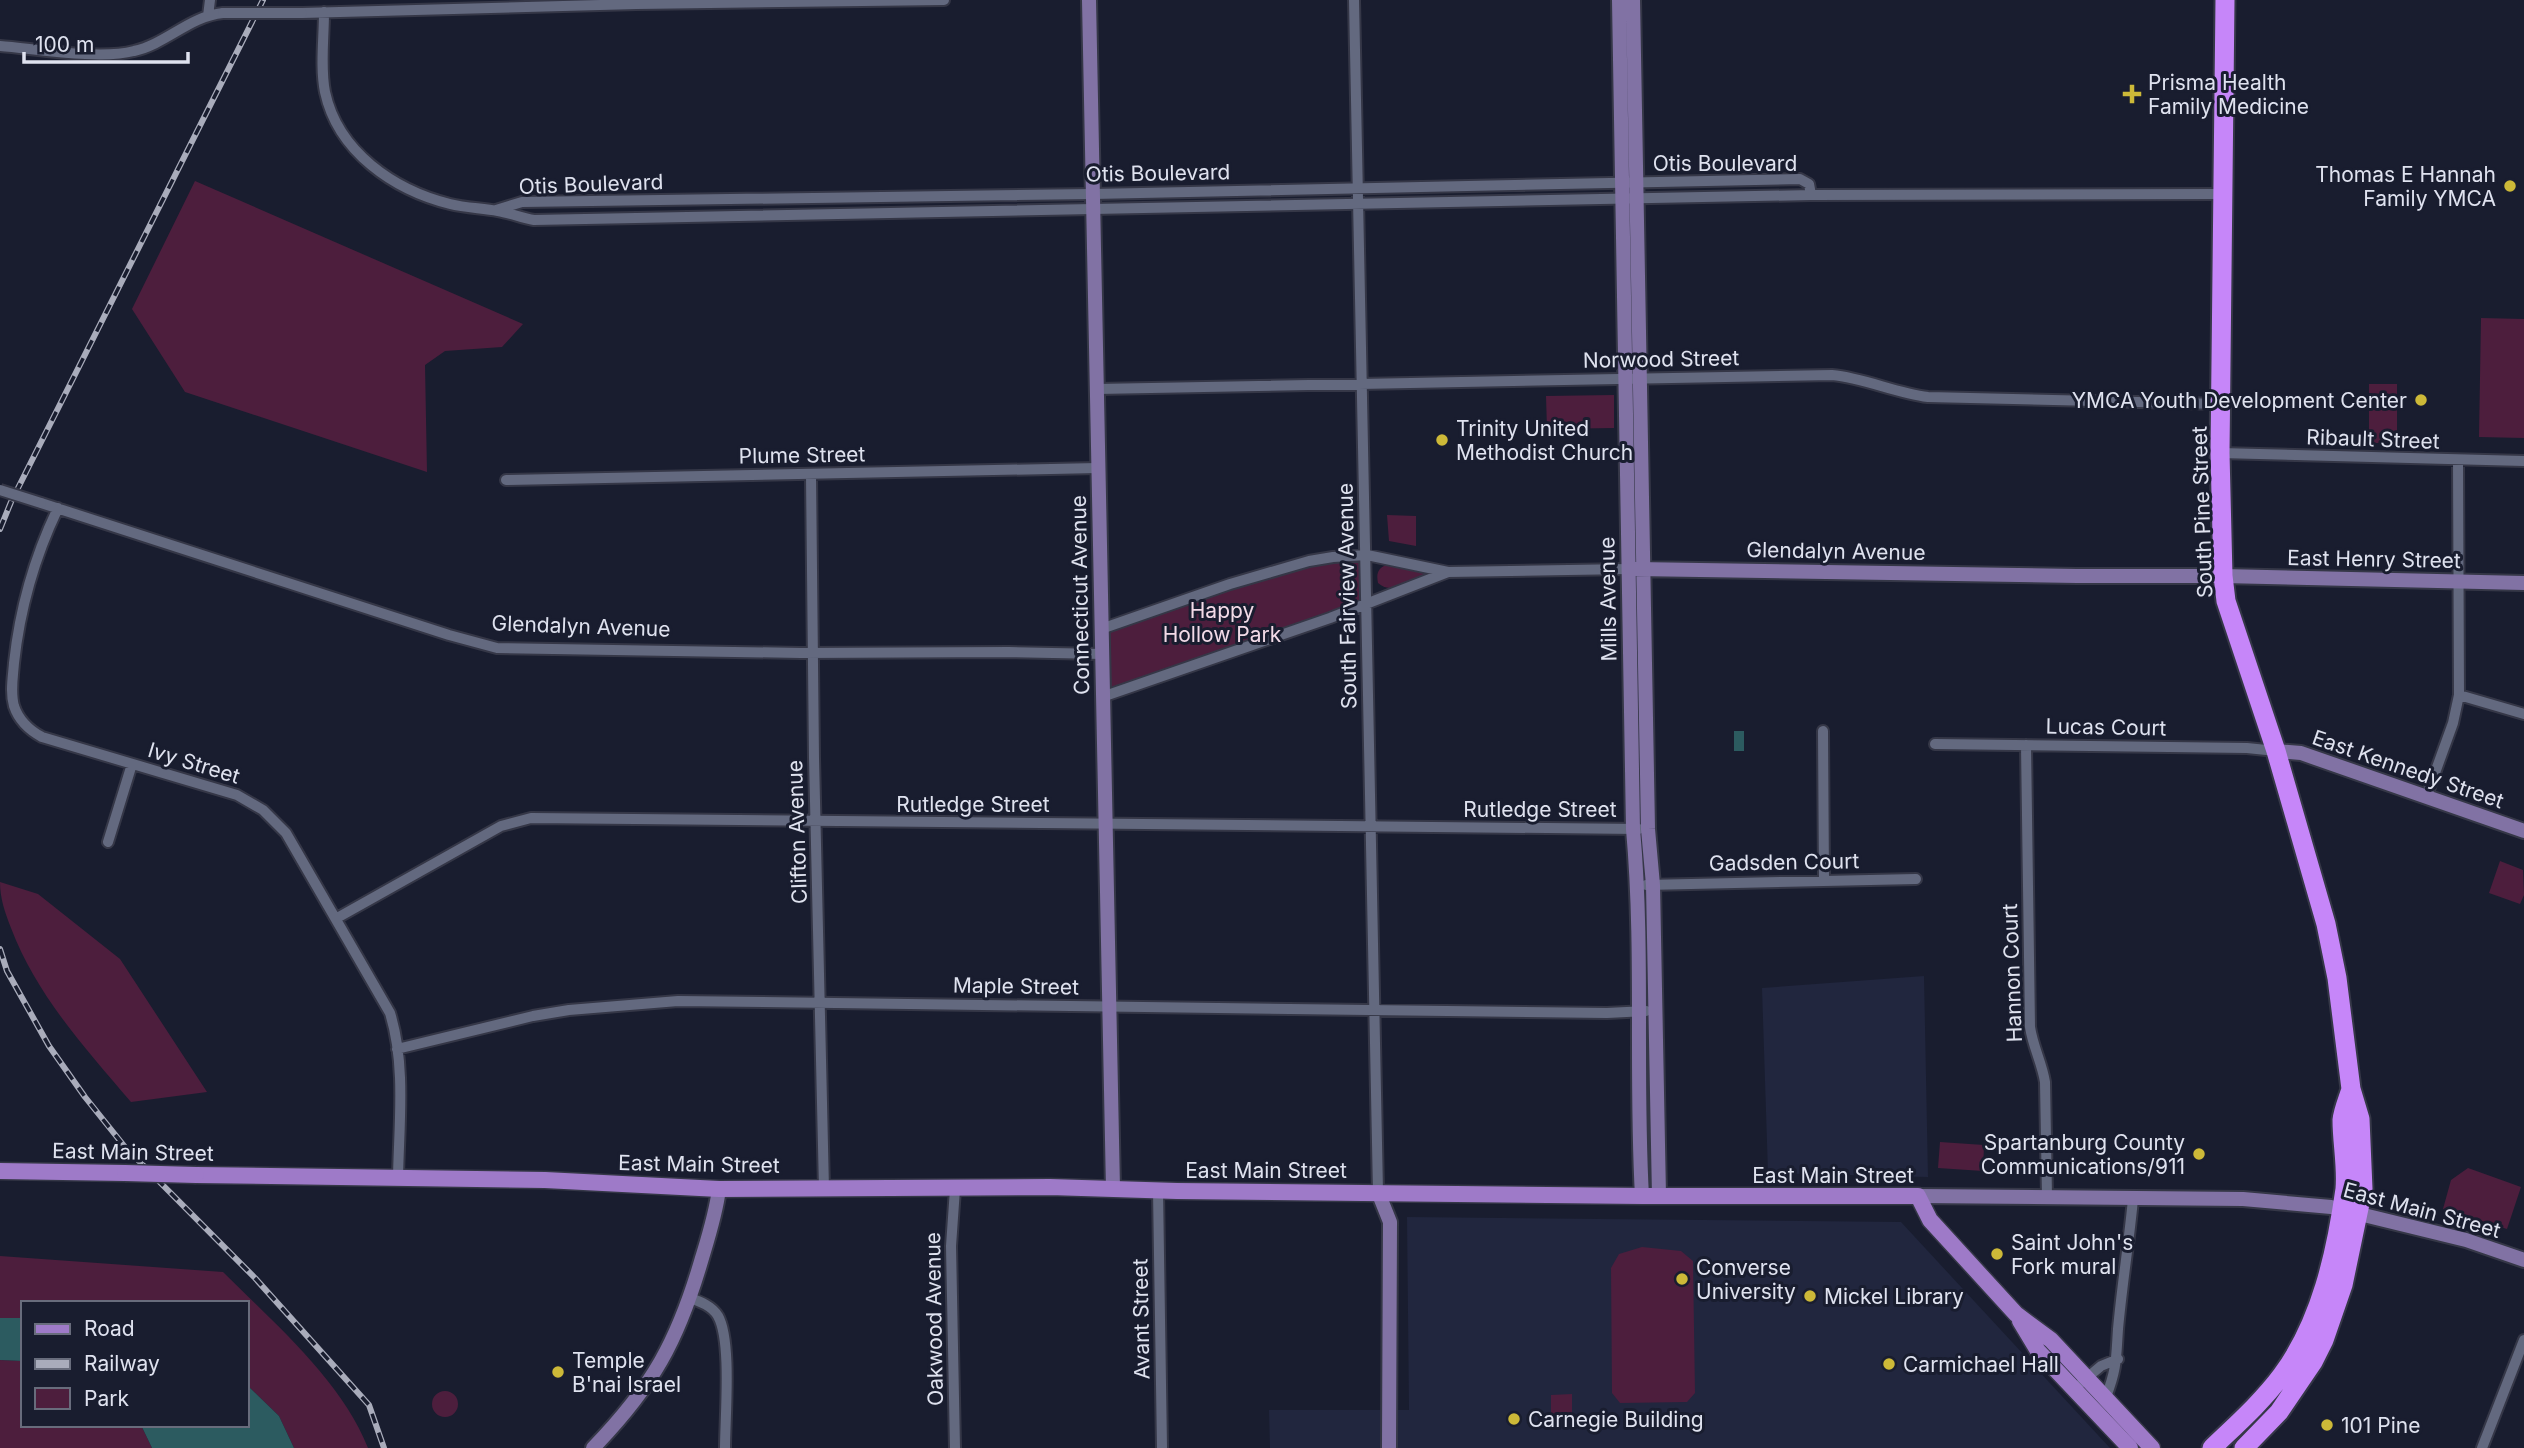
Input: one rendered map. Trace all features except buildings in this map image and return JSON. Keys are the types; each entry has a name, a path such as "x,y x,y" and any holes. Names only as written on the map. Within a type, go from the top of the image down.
{"highway":[{"name":"South Pine Street","path":"2225,0 2220,453 2223,576 2227,603 2276,751 2326,924 2337,978 2351,1089 2342,1116 2345,1185 2350,1210"},
{"path":"2212,1448 2262,1399 2296,1354 2321,1298 2350,1210"},
{"path":"2245,1448 2279,1412 2319,1349 2343,1285 2350,1210"}],"main road":[{"name":"East Main Street","path":"0,1171 545,1180 719,1189 1113,1189 1642,1196 1917,1196"},
{"path":"1917,1196 1930,1220 2016,1314 2038,1351 2105,1397 2151,1448"},
{"path":"2081,1383 2130,1448"}],"street":[{"path":"208,16 210,0"},
{"path":"0,46 122,54 148,47 208,16 223,13 302,13 442,5 944,0"},
{"name":"Connecticut Avenue","path":"1089,0 1113,1189"},
{"name":"South Fairview Avenue","path":"1354,0 1378,1192"},
{"name":"Mills Avenue","path":"1619,0 1642,1196"},
{"name":"Mills Avenue","path":"1633,0 1648,829 1653,885 1659,1195"},
{"name":"Otis Boulevard","path":"324,12 325,89 329,107 344,139 372,166 405,187 448,203 496,210 534,220 1811,195 2223,194"},
{"name":"Otis Boulevard","path":"496,210 522,202 1093,194 1800,179 1809,184 1811,195"},
{"name":"Norwood Street","path":"1097,389 1832,375 1856,378 1907,394 1928,397 2222,404"},
{"name":"Ribault Street","path":"2220,453 2524,461"},
{"path":"2427,795 2453,723 2459,695 2458,461"},
{"name":"Plume Street","path":"506,480 1098,468"},
{"name":"Clifton Avenue","path":"811,475 824,1189"},
{"name":"Glendalyn Avenue","path":"0,490 449,635 497,648 1101,654"},
{"name":"Ivy Street","path":"58,508 38,553 22,604 12,687 15,708 25,726 42,737 235,794 263,810 286,833 386,1002 394,1024 400,1103 398,1177"},
{"name":"Glendalyn Avenue","path":"1101,629 1230,584 1333,556 1367,555 1448,572 1644,569 2223,576"},
{"name":"Glendalyn Avenue","path":"1102,697 1368,604 1448,572"},
{"name":"East Henry Street","path":"2223,576 2524,583"},
{"path":"2459,695 2524,714"},
{"path":"1823,732 1824,880"},
{"name":"Lucas Court","path":"1935,744 2247,748 2276,751"},
{"name":"Hannon Court","path":"2026,745 2030,1027 2032,1045 2045,1083 2047,1197"},
{"name":"East Kennedy Street","path":"2276,751 2301,753 2524,831"},
{"path":"108,842 132,764"},
{"name":"Rutledge Street","path":"337,918 501,826 522,819 1648,829"},
{"name":"Gadsden Court","path":"1638,885 1916,879"},
{"name":"Maple Street","path":"397,1048 533,1016 605,1005 678,1001 1373,1010 1654,1010"},
{"path":"593,1448 645,1389 670,1346 690,1298 717,1207 719,1189"},
{"name":"Oakwood Avenue","path":"954,1189 951,1246 955,1448"},
{"name":"Avant Street","path":"1158,1190 1162,1448"},
{"path":"1378,1192 1390,1222 1389,1448"},
{"name":"East Main Street","path":"1917,1196 2243,1199 2350,1210 2466,1240 2524,1260"},
{"path":"2105,1397 2115,1375 2118,1359 2133,1199"},
{"path":"690,1298 710,1307 718,1315 725,1335 725,1448"},
{"path":"2482,1448 2524,1340"},
{"path":"2081,1383 2101,1366 2118,1359"}],"shaded area":[{"path":"1734,731 1744,731 1744,751 1734,751"},
{"path":"1924,976 1928,1177 1768,1173 1762,988"},
{"name":"Converse University","path":"1407,1217 1901,1222 2110,1448 1270,1448 1269,1410 1409,1410"},
{"path":"0,1318 21,1318 21,1361 0,1360"},
{"path":"248,1386 279,1416 294,1448 152,1448 142,1427 248,1427"}],"green space":[{"path":"195,181 523,324 502,347 445,351 425,365 427,472 185,392 132,309"},
{"path":"2481,318 2524,319 2524,438 2479,437"},
{"path":"2369,384 2397,384 2397,443 2369,443"},
{"path":"1614,395 1614,428 1547,429 1546,396"},
{"path":"1387,515 1416,516 1416,546 1389,541"},
{"name":"Happy Hollow Park","path":"1367,555 1368,604 1102,697 1101,629 1309,561"},
{"path":"1388,564 1427,572 1428,575 1396,588 1384,587 1378,583 1378,574 1380,569"},
{"path":"2500,861 2523,870 2524,895 2520,904 2489,893"},
{"path":"0,882 38,894 120,959 207,1092 131,1102 96,1062 34,976 9,922"},
{"path":"1940,1142 1984,1145 1983,1171 1938,1168"},
{"path":"2468,1168 2521,1187 2507,1229 2443,1209 2451,1180"},
{"path":"1642,1247 1681,1251 1693,1261 1695,1393 1687,1402 1620,1403 1612,1393 1611,1268 1619,1254"},
{"path":"0,1256 223,1272 324,1376 356,1423 368,1448 294,1448 279,1416 248,1386 248,1301 21,1301 21,1318 0,1318"},
{"path":"0,1360 21,1361 21,1427 142,1427 152,1448 0,1448"},
{"path":"445,1391 455,1394 458,1404 455,1414 445,1417 435,1414 432,1404 435,1394"},
{"path":"1572,1394 1572,1415 1551,1415 1551,1395"}],"railway":[{"path":"0,529 11,502 263,0"},
{"path":"0,949 7,971 49,1046 85,1097 125,1147 255,1278 369,1405 384,1448"}],"place":[{"name":"Prisma Health Family Medicine","path":"2132,94"},
{"name":"Thomas E Hannah Family YMCA","path":"2510,186"},
{"name":"YMCA Youth Development Center","path":"2421,400"},
{"name":"Trinity United Methodist Church","path":"1442,440"},
{"name":"Spartanburg County Communications/911","path":"2199,1154"},
{"name":"Saint John's Fork mural","path":"1997,1254"},
{"name":"Converse University","path":"1682,1279"},
{"name":"Mickel Library","path":"1810,1296"},
{"name":"Carmichael Hall","path":"1889,1364"},
{"name":"Temple B'nai Israel","path":"558,1372"},
{"name":"Carnegie Building","path":"1514,1419"},
{"name":"101 Pine","path":"2327,1425"}]}
